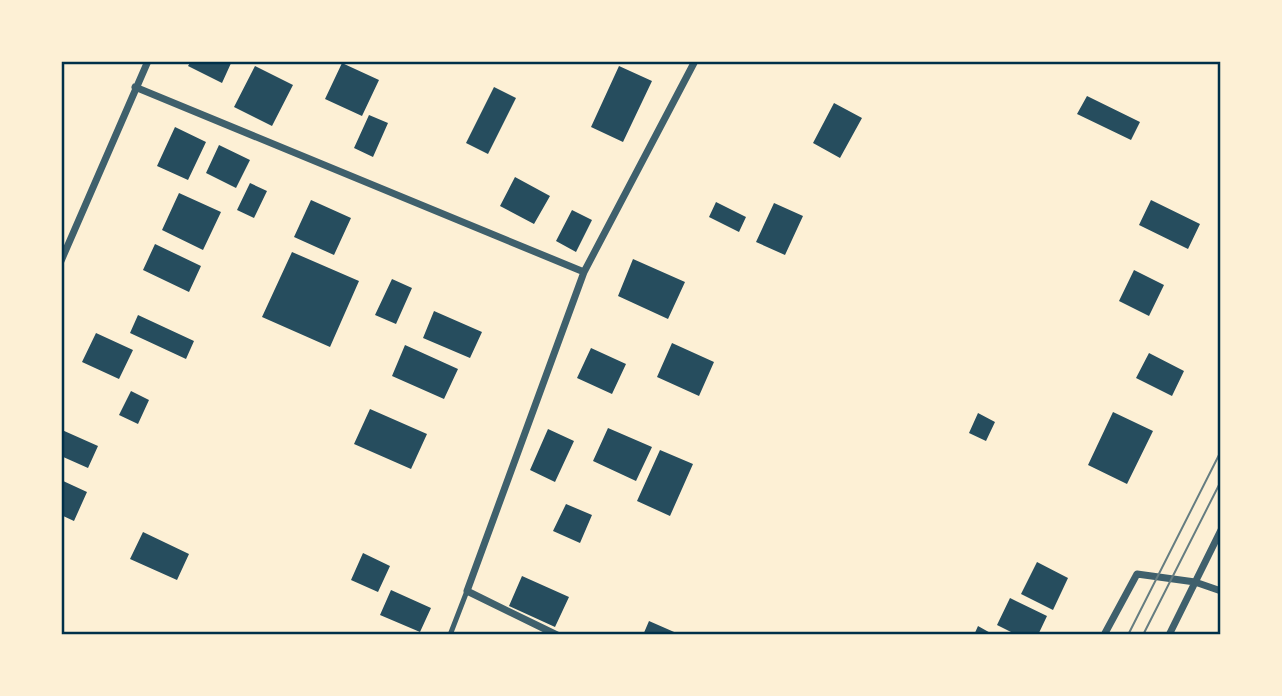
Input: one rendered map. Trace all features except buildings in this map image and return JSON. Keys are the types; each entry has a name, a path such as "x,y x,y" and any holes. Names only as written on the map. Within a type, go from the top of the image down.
{"street":[{"path":"61,261 148,61"},
{"path":"556,635 467,591 584,272 695,61"},
{"path":"135,87 584,272"},
{"path":"1169,635 1221,530"},
{"path":"1104,635 1137,574 1195,582 1221,591"}],"lane":[{"path":"450,635 467,591"}],"tram line":[{"path":"1128,635 1221,451"},
{"path":"1143,635 1221,481"}]}
